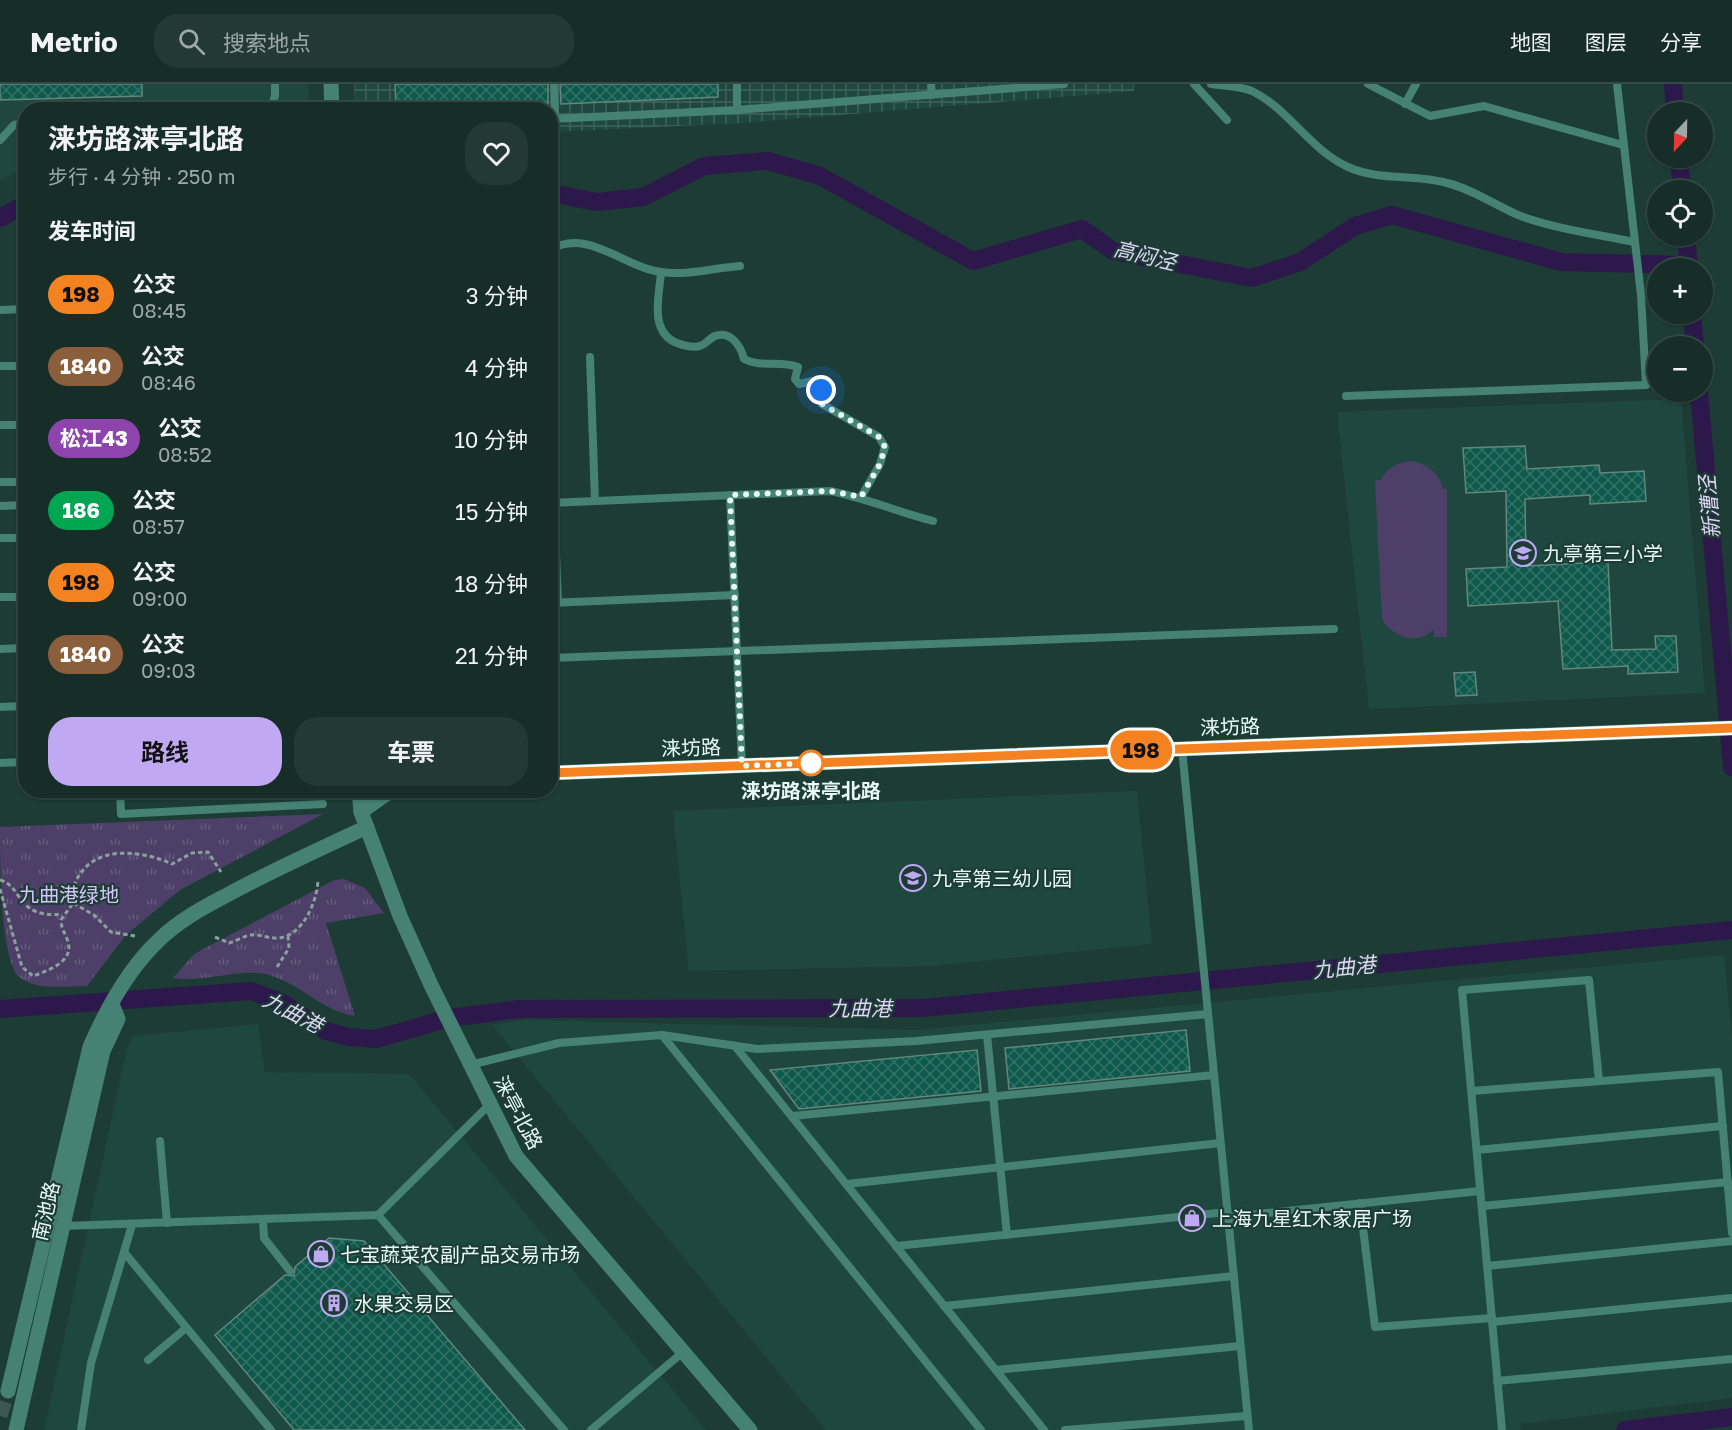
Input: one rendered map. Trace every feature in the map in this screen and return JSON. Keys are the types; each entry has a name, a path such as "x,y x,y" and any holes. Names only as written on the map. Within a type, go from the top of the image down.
{"street":[{"path":"331,84 332,102"},
{"name":"涞坊路","path":"558,773 1732,728"},
{"name":"涞亭北路","path":"360,798 361,812 400,916 430,986 516,1156 750,1430"},
{"path":"361,812 381,798"},
{"name":"南池路","path":"8,1390 90,1047 101,1022 131,974 158,940 187,917 255,880 367,828"},
{"name":"南池路","path":"16,1430 103,1051 118,1019 112,1004"}],"lane":[{"path":"273,102 275,84"},
{"path":"553,102 554,84"},
{"path":"737,84 737,110"},
{"path":"931,84 932,94"},
{"path":"558,119 737,110 1064,84"},
{"path":"1194,84 1227,120"},
{"path":"1211,84 1250,91 1282,112 1319,150 1350,168 1381,176 1415,176 1449,183 1519,215 1547,224 1634,242"},
{"path":"1368,84 1430,116 1484,106 1623,145"},
{"path":"1405,104 1416,84"},
{"path":"1346,396 1646,385 1641,296 1617,84"},
{"path":"0,140 18,124"},
{"path":"558,248 577,243 601,249 661,273 740,266"},
{"path":"661,273 657,315 662,331 672,341 687,347 698,347 717,335 726,336 741,347 744,359 753,364 791,364 798,367 795,379 799,384 813,381 819,383 818,397 822,404 879,437 885,447 880,464 861,497"},
{"path":"0,310 18,309"},
{"path":"590,357 595,501"},
{"path":"0,366 18,366"},
{"path":"0,425 18,425"},
{"path":"0,482 18,482"},
{"path":"558,503 830,491 861,497 903,514 933,521"},
{"path":"730,495 742,766"},
{"path":"0,506 18,506"},
{"path":"0,538 18,537"},
{"path":"558,603 735,595"},
{"path":"0,597 18,597"},
{"path":"558,658 1334,629"},
{"path":"0,649 18,648"},
{"path":"0,707 18,706"},
{"path":"1182,749 1249,1430"},
{"path":"0,763 18,762"},
{"path":"120,798 121,814 324,804"},
{"path":"1502,1430 1462,990 1589,980 1599,1081"},
{"path":"470,1065 559,1043 662,1035 735,1046 768,1048 987,1035 1208,1011"},
{"path":"662,1035 981,1430"},
{"path":"987,1035 1007,1234"},
{"path":"735,1046 1044,1430"},
{"path":"1472,1091 1718,1072 1732,1233"},
{"path":"792,1116 1214,1075"},
{"path":"63,1227 378,1215 490,1104"},
{"path":"1477,1150 1724,1126"},
{"path":"160,1141 167,1223"},
{"path":"846,1184 1220,1143"},
{"path":"1482,1206 1728,1182"},
{"path":"896,1246 1480,1191"},
{"path":"1360,1203 1375,1326 1492,1320 1732,1298"},
{"path":"378,1215 564,1430"},
{"path":"263,1220 264,1238 290,1271"},
{"path":"81,1430 92,1363 132,1225"},
{"path":"1487,1266 1732,1241"},
{"path":"124,1252 271,1430"},
{"path":"945,1306 1234,1276"},
{"path":"148,1360 186,1328"},
{"path":"996,1370 1240,1346"},
{"path":"591,1430 683,1352"},
{"path":"1497,1381 1732,1359"},
{"path":"1065,1430 1247,1416"}],"path":[{"path":"0,889 22,967 33,976 48,971 62,962 66,956 68,943 61,926 63,914 73,903 74,886 80,872 94,858 142,853 172,864 192,853 207,852 221,872"},
{"path":"0,880 7,883 18,899 36,912 44,915 63,914"},
{"path":"215,937 229,943 249,935 275,938 288,936 307,915 314,903 318,880"},
{"path":"73,903 94,915 111,932 135,936"},
{"path":"277,967 289,948 288,936"}],"shaded area":[{"path":"0,84 308,84 309,102 18,102 18,170 0,181"},
{"path":"354,84 1134,84 1134,91 742,123 558,132 558,102 355,102"},
{"name":"九亭第三小学","path":"1647,400 1681,402 1705,693 1369,709 1337,412"},
{"name":"九亭第三幼儿园","path":"1137,791 1152,944 931,966 689,971 673,811"},
{"name":"上海九星红木家居广场","path":"1724,955 1732,1038 1732,1398 1520,1424 1521,1430 826,1430 492,1025 526,1020 915,1030"},
{"name":"七宝蔬菜农副产品交易市场","path":"258,1024 265,1072 409,1074 706,1430 44,1430 127,1048 133,1036"}],"green space":[{"path":"1413,461 1432,470 1439,478 1443,489 1447,489 1447,637 1434,637 1434,629 1421,637 1406,637 1393,631 1382,619 1375,481 1381,480 1394,466"},
{"name":"九曲港绿地","path":"323,814 180,890 126,935 87,986 52,987 34,984 19,977 13,967 8,950 2,907 0,827"},
{"path":"344,879 365,888 384,913 326,923 355,1016 332,1009 291,984 269,975 247,973 198,979 173,978 194,954 334,880"}],"building":[{"path":"0,84 142,84 142,96 0,100"},
{"path":"395,84 548,84 548,102 396,102"},
{"path":"560,84 718,84 718,97 561,104"},
{"path":"1525,446 1527,469 1599,465 1600,473 1644,471 1646,501 1590,504 1590,495 1525,499 1526,566 1608,562 1612,650 1656,649 1655,636 1676,636 1678,672 1628,674 1628,666 1563,669 1558,601 1468,606 1466,569 1507,567 1506,491 1466,493 1463,448"},
{"path":"1475,672 1477,695 1456,696 1454,673"},
{"path":"1186,1030 1190,1071 1009,1089 1005,1048"},
{"path":"977,1050 981,1091 799,1109 770,1070"},
{"name":"水果交易区","path":"329,1238 364,1241 525,1430 294,1430 215,1335 285,1275 294,1276 295,1267"}],"waterway":[{"name":"新漕泾","path":"1673,84 1674,102"},
{"name":"高闷泾","path":"558,195 597,202 643,197 704,166 768,161 820,176 973,261 1082,229 1113,251 1252,278 1300,262 1355,226 1392,215 1561,262 1647,264"},
{"name":"新漕泾","path":"1680,168 1681,180"},
{"name":"高闷泾","path":"0,218 18,208"},
{"name":"新漕泾","path":"1687,246 1688,258"},
{"name":"新漕泾","path":"1693,324 1694,336"},
{"name":"新漕泾","path":"1700,402 1732,767"},
{"name":"九曲港","path":"0,1009 251,991 281,1002 326,1031 349,1037 376,1039 449,1018 520,1009 923,1008 1732,930"},
{"path":"1625,1430 1732,1417"}],"tunnel":[{"path":"0,1416 8,1391"}],"bus line":[{"name":"198","path":"558,773 1732,728"}],"place":[{"name":"九亭第三小学","path":"1523,553"},
{"name":"涞坊路涞亭北路","path":"811,763"},
{"name":"九亭第三幼儿园","path":"913,878"},
{"name":"上海九星红木家居广场","path":"1192,1218"},
{"name":"七宝蔬菜农副产品交易市场","path":"321,1254"},
{"name":"水果交易区","path":"334,1303"}],"route":[{"path":"811,763 742,766 730,495 830,491 861,497 880,464 885,447 879,437 822,404 818,397 821,390"}]}
